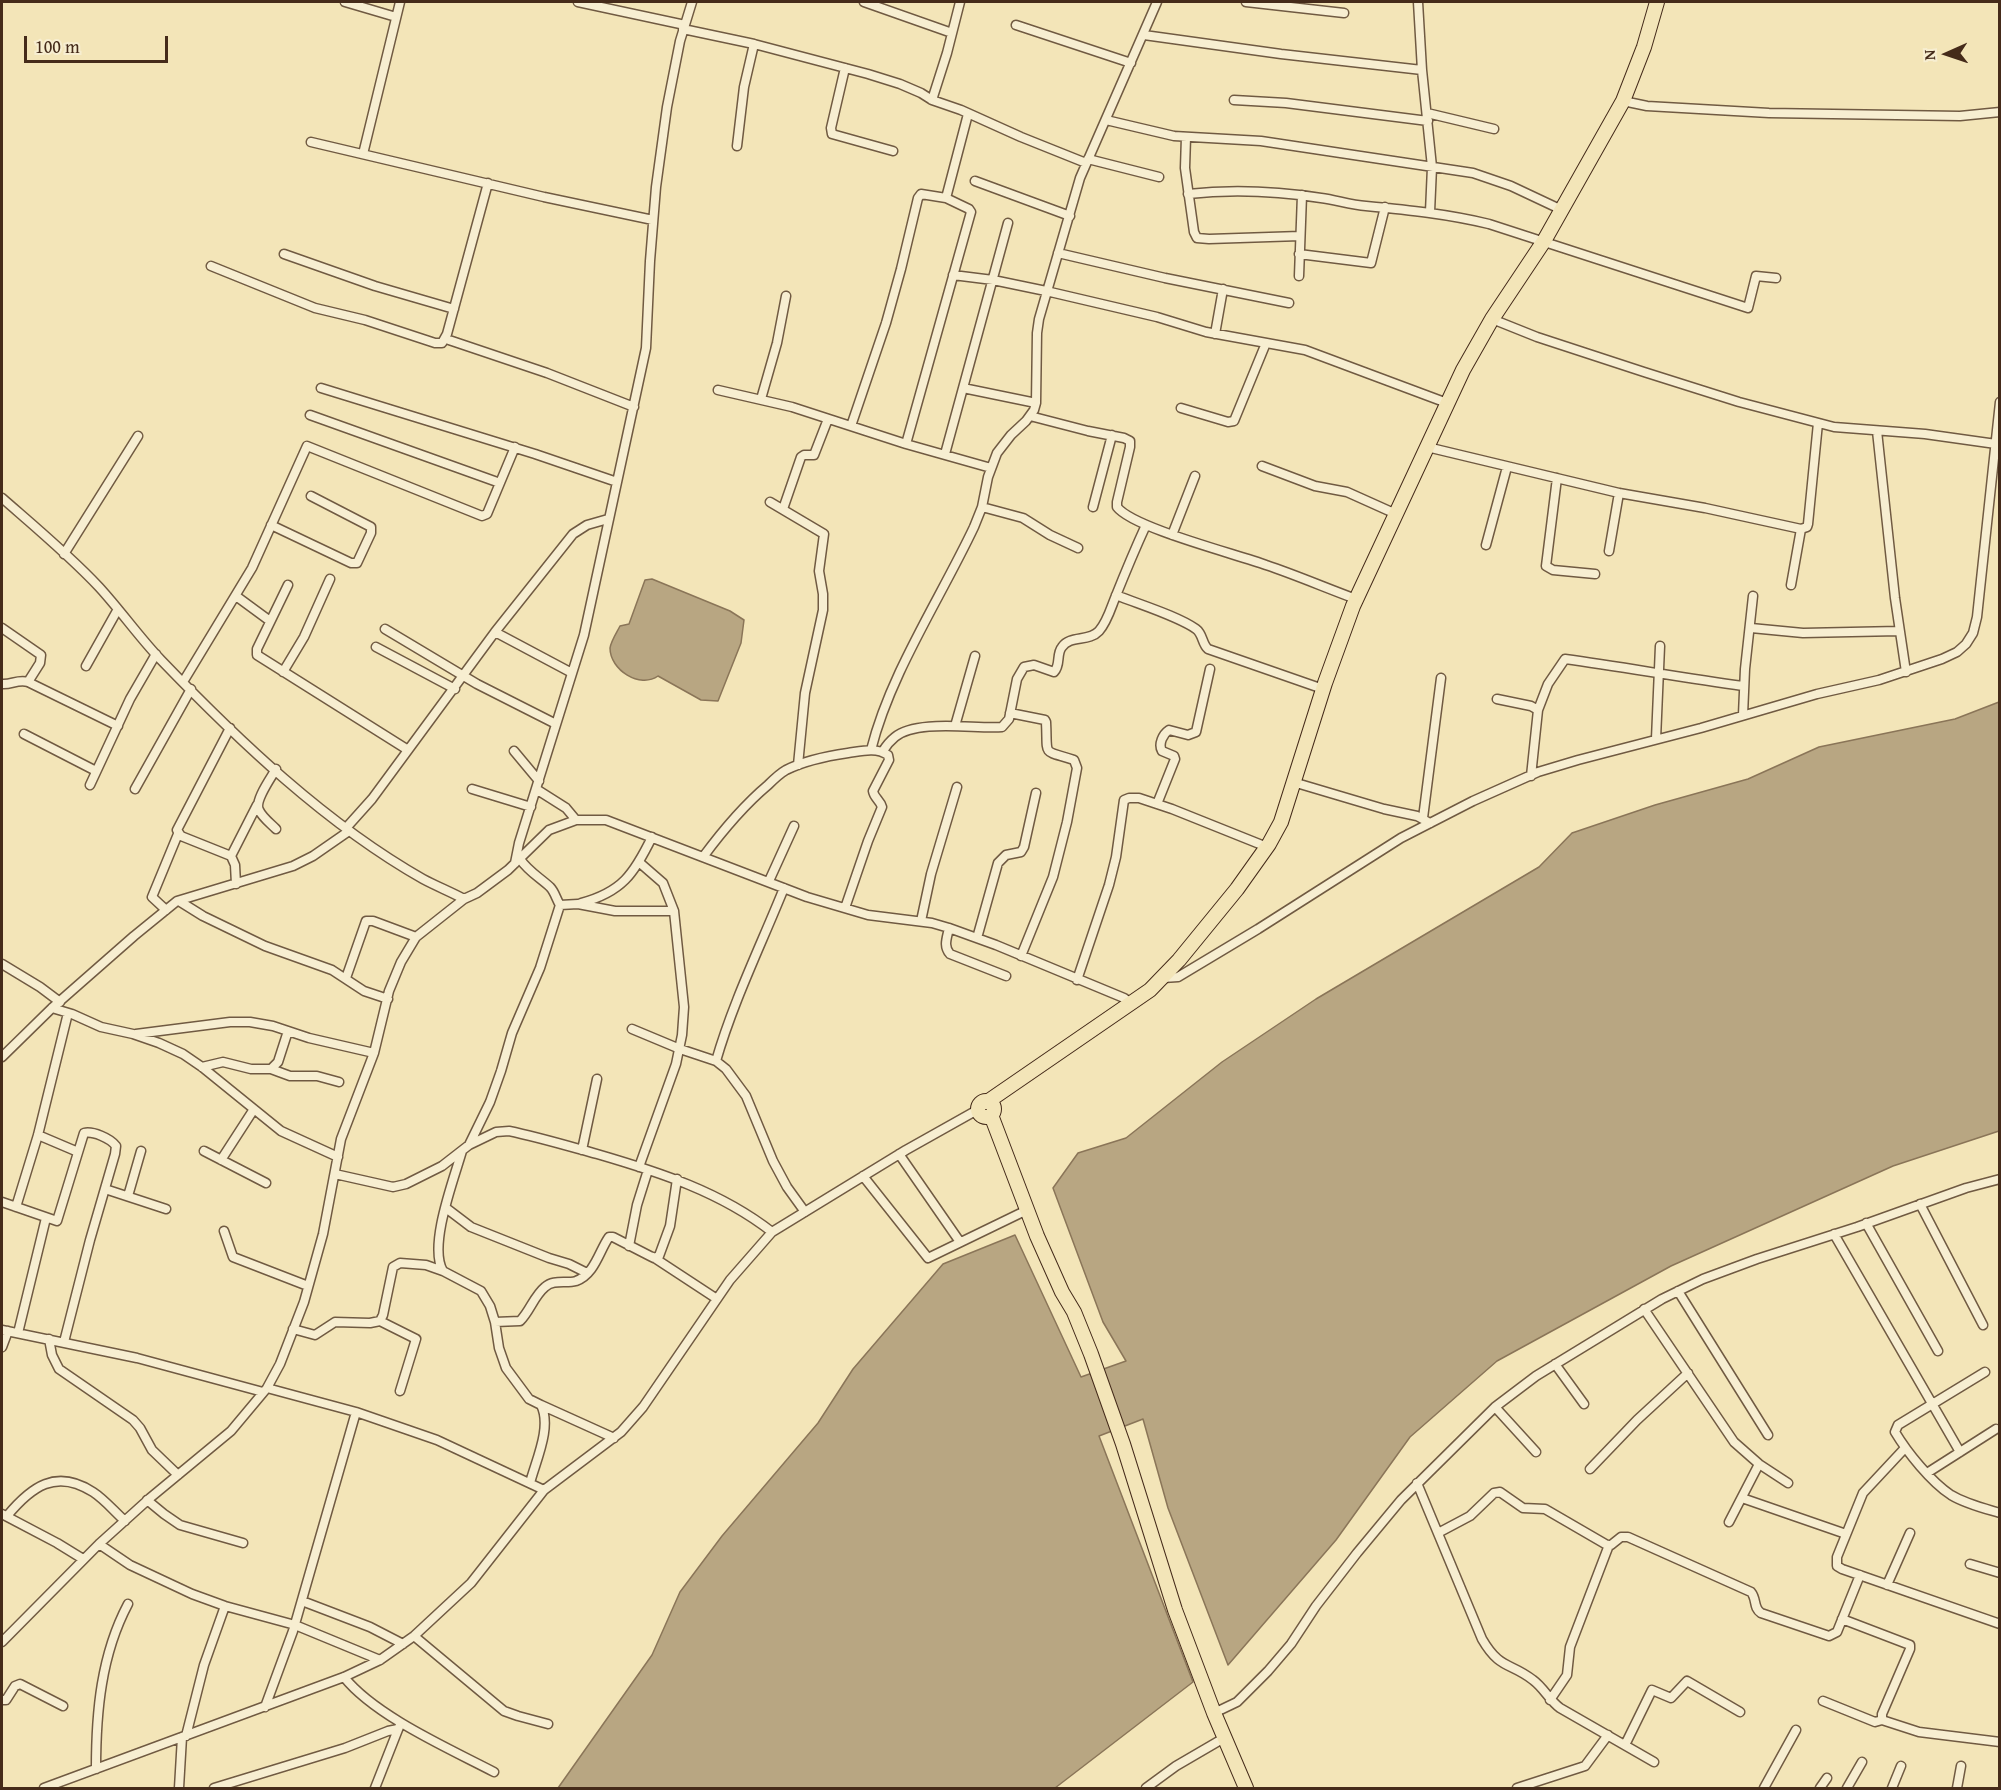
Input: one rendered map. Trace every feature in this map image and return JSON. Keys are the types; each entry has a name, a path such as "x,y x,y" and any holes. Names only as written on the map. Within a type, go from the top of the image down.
{"main road":[{"path":"1246,1788 1214,1713 1175,1610 1123,1444 1091,1354 1074,1312 1051,1270 986,1109 1132,1004 1162,978 1237,889 1267,847 1281,822 1323,689 1356,599 1468,360 1492,319 1544,241 1623,100 1644,48 1657,2"}],"street":[{"path":"345,2 396,17"},
{"path":"363,154 399,2"},
{"path":"578,2 754,44 900,84 932,100 1021,137 1087,161 1159,177"},
{"path":"518,861 519,843 584,635 646,348 653,220 667,107 684,27 692,2"},
{"path":"864,2 952,33"},
{"path":"932,100 960,2"},
{"path":"871,750 878,721 891,691 963,551 982,507 991,468 1003,443 1030,416 1036,403 1037,333 1046,291 1080,178 1157,2"},
{"path":"1246,2 1344,13"},
{"path":"1418,2 1432,167 1430,212"},
{"path":"1016,25 1131,63"},
{"path":"1143,35 1422,70"},
{"path":"737,146 742,97 754,44"},
{"path":"845,68 831,128 832,134 893,151"},
{"path":"1234,100 1428,117 1494,129"},
{"path":"1623,100 1647,106 1769,113 1960,116 2000,112"},
{"path":"946,198 969,114"},
{"path":"1106,120 1162,134 1261,141 1454,170 1494,179 1562,210"},
{"path":"1186,137 1185,168 1188,194 1194,232 1200,239 1300,236"},
{"path":"311,142 544,197 653,220"},
{"path":"975,181 1070,216"},
{"path":"211,266 315,308 365,320 435,343 442,343 446,339 488,183"},
{"path":"1188,194 1242,190 1302,195 1480,221 1748,308 1756,276 1776,278"},
{"path":"851,426 886,323 918,198 925,193 946,198 971,212 906,444"},
{"path":"1299,276 1302,195"},
{"path":"1299,254 1371,263 1385,207"},
{"path":"945,454 1008,223"},
{"path":"1058,253 1289,303"},
{"path":"284,254 375,286 454,309"},
{"path":"953,275 993,280 1046,291 1156,317 1215,334 1305,350 1447,403"},
{"path":"1215,334 1223,290"},
{"path":"761,399 777,343 786,296"},
{"path":"1492,319 1537,337 1644,372 1739,402 1834,427 1925,434 1996,444"},
{"path":"446,339 547,373 634,407"},
{"path":"1181,408 1228,422 1234,421 1266,343"},
{"path":"321,388 515,447 617,482"},
{"path":"963,388 1036,403"},
{"path":"718,390 761,399 991,468"},
{"path":"1162,978 1179,977 1426,821 1531,776 1578,760 1816,694 1879,680 1957,652 1973,633 1977,617 1996,463 2000,402"},
{"path":"310,415 500,483"},
{"path":"1030,416 1128,439 1131,444 1117,507 1123,513 1172,535 1268,565 1356,599"},
{"path":"783,509 801,457 814,455 828,419"},
{"path":"1427,447 1619,493 1705,508 1801,529 1807,527 1808,524 1818,423"},
{"path":"1877,431 1899,631 1906,672"},
{"path":"1093,507 1112,435"},
{"path":"64,554 138,436"},
{"path":"183,682 252,568 309,445 482,516 487,513 515,447"},
{"path":"1263,466 1315,486 1347,492 1396,514"},
{"path":"1486,545 1507,466"},
{"path":"1172,535 1195,476"},
{"path":"1557,478 1546,566 1552,570 1595,574"},
{"path":"1609,550 1619,493"},
{"path":"271,525 351,563 357,563 371,534 371,527 312,496"},
{"path":"2,498 98,586 183,682 276,769 348,829 424,879 464,898"},
{"path":"770,502 824,534 819,571 824,594 823,610 805,693 798,765"},
{"path":"982,507 1023,518 1050,535 1078,548"},
{"path":"2,1057 52,1008 134,936 179,901 293,866 313,856 348,829 455,689 495,632 573,534 587,525 608,519"},
{"path":"883,751 895,736 904,731 955,726 1002,727 1009,719 1020,671 1028,665 1034,665 1054,672 1058,668 1060,649 1063,644 1092,637 1098,632 1146,525"},
{"path":"1791,585 1801,529"},
{"path":"283,672 304,637 330,579"},
{"path":"288,585 256,653 408,750"},
{"path":"1116,595 1197,630 1208,650 1323,689"},
{"path":"236,596 270,621"},
{"path":"1743,715 1743,686 1753,596"},
{"path":"86,666 118,609"},
{"path":"2,628 41,655 40,663 28,682"},
{"path":"1750,628 1803,633 1899,631"},
{"path":"385,629 490,691 556,724"},
{"path":"495,632 573,673"},
{"path":"376,646 455,689"},
{"path":"1656,739 1660,646"},
{"path":"90,785 156,654"},
{"path":"955,726 975,656"},
{"path":"1531,776 1538,710 1548,684 1565,658 1631,668 1658,675 1743,686"},
{"path":"1157,804 1175,759 1174,756 1162,751 1161,744 1164,735 1169,730 1188,735 1196,732 1210,669"},
{"path":"1426,821 1441,678"},
{"path":"2,684 21,680 28,682 118,726"},
{"path":"135,789 190,689"},
{"path":"1497,699 1531,706 1538,710"},
{"path":"1010,713 1045,720 1048,752 1074,760 1077,768 1053,878 1021,956"},
{"path":"166,910 152,897 178,834 178,825 230,728"},
{"path":"24,734 96,771"},
{"path":"514,750 538,785 566,808 576,820"},
{"path":"703,857 726,825 752,798 784,771 845,753 883,751 888,755 889,760 873,791 873,795 881,802 882,807 845,908"},
{"path":"231,856 276,769"},
{"path":"1293,782 1426,821"},
{"path":"921,921 931,874 957,787"},
{"path":"472,789 531,807"},
{"path":"977,938 998,863 1006,855 1021,852 1024,847 1036,793"},
{"path":"1077,980 1111,876 1124,800 1139,798 1267,847"},
{"path":"257,805 260,812 276,829"},
{"path":"2,1642 82,1559 147,1500 231,1431 265,1390 280,1364 308,1286 323,1234 340,1139 374,1053 400,962 416,937 464,898 477,893 518,861 549,830 576,820 606,820 784,888 845,908 868,915 932,922 1124,998 1132,1004"},
{"path":"769,881 794,826"},
{"path":"178,834 231,856 235,865 236,884"},
{"path":"578,904 609,893 627,879 640,863 652,837"},
{"path":"518,861 553,889 560,905"},
{"path":"629,1246 644,1168 680,1049 684,1007 674,911 663,883 640,863"},
{"path":"716,1061 728,1020 784,888"},
{"path":"179,901 203,916 265,946 332,970 364,991 388,999"},
{"path":"560,905 578,904 615,911 674,911"},
{"path":"443,1271 439,1264 438,1241 465,1148 490,1102 512,1033 540,968 560,905"},
{"path":"346,978 366,921 373,921 416,937"},
{"path":"949,928 946,945 950,954 1006,976"},
{"path":"2,964 60,1002"},
{"path":"52,1008 101,1027 159,1043 183,1054 202,1066 281,1131 338,1157"},
{"path":"16,1207 38,1135 68,1013"},
{"path":"133,1034 230,1022 250,1022 374,1053"},
{"path":"632,1029 716,1061 732,1075 746,1096 773,1161 787,1187 805,1212"},
{"path":"271,1069 278,1062 288,1031"},
{"path":"202,1066 218,1062 259,1070 271,1069 290,1076 317,1076 339,1082"},
{"path":"582,1150 597,1079"},
{"path":"221,1160 254,1109"},
{"path":"44,1788 344,1677 380,1660 403,1644 471,1583 544,1490 621,1432 643,1407 730,1280 772,1232 899,1154 986,1109"},
{"path":"335,1174 393,1187 406,1184 442,1166 465,1148 496,1132 508,1131 582,1150 687,1182 743,1212 772,1232"},
{"path":"2,1202 56,1221 59,1219 86,1132 114,1143 116,1150 64,1342"},
{"path":"38,1135 78,1152"},
{"path":"128,1196 141,1151"},
{"path":"204,1151 266,1183"},
{"path":"899,1154 960,1242"},
{"path":"863,1176 928,1258 1027,1210"},
{"path":"653,1257 657,1257 662,1252 667,1236 677,1179"},
{"path":"1214,1713 1237,1702 1269,1671 1352,1560 1417,1483 1495,1407 1555,1364 1644,1309 1678,1291 1757,1259 1966,1188 2000,1179"},
{"path":"105,1189 166,1209"},
{"path":"1920,1204 1983,1325"},
{"path":"446,1208 471,1227 587,1273"},
{"path":"18,1333 46,1218"},
{"path":"1866,1223 1938,1351"},
{"path":"224,1231 232,1257 308,1286"},
{"path":"1834,1234 1960,1452"},
{"path":"495,1322 520,1321 538,1294 548,1285 574,1281 587,1273 594,1265 609,1237 653,1257 717,1299"},
{"path":"293,1329 315,1335 335,1322 375,1323 380,1321 396,1264 405,1262 426,1265 443,1271 481,1291 490,1306 506,1368 528,1399 614,1438"},
{"path":"1678,1291 1768,1435"},
{"path":"1644,1309 1734,1442 1759,1464 1788,1483"},
{"path":"380,1321 417,1339 400,1391"},
{"path":"2,1347 5,1331 18,1333 137,1358 356,1413 437,1440 544,1490"},
{"path":"49,1339 52,1355 59,1369 133,1420 152,1450 178,1475"},
{"path":"1555,1364 1584,1404"},
{"path":"1985,1372 1895,1428 1895,1434 1927,1473 1951,1495 2000,1513"},
{"path":"1590,1469 1636,1420 1688,1373"},
{"path":"530,1483 546,1422 541,1405"},
{"path":"1495,1407 1536,1452"},
{"path":"265,1707 295,1625 356,1413"},
{"path":"1927,1473 1996,1429"},
{"path":"1905,1448 1868,1487 1859,1501 1836,1561 1837,1566 2000,1624"},
{"path":"1729,1521 1759,1464"},
{"path":"82,1559 4,1515 32,1490 42,1484 54,1482 86,1488 95,1493 125,1521"},
{"path":"1417,1483 1482,1639 1492,1655 1498,1661 1531,1678 1550,1700 1654,1762"},
{"path":"1438,1533 1470,1516 1498,1491 1526,1510 1548,1511 1609,1545"},
{"path":"1742,1498 1846,1534"},
{"path":"147,1500 180,1525 210,1532 243,1544"},
{"path":"1887,1585 1910,1533"},
{"path":"1550,1700 1567,1675 1570,1647 1609,1545 1621,1537 1628,1537 1751,1592 1757,1609 1761,1613 1825,1636 1835,1634 1860,1575"},
{"path":"99,1544 130,1565 192,1594 225,1606 295,1625 380,1660"},
{"path":"1970,1564 2000,1574"},
{"path":"302,1602 370,1627 403,1644"},
{"path":"96,1769 99,1693 115,1631 128,1604"},
{"path":"179,1788 184,1736 204,1665 225,1606"},
{"path":"1842,1619 1908,1643 1910,1646 1881,1714 1882,1720"},
{"path":"414,1636 504,1711 548,1724"},
{"path":"344,1677 354,1690 399,1726 494,1772"},
{"path":"1625,1745 1652,1690 1671,1698 1687,1681 1740,1712"},
{"path":"2,1700 6,1700 15,1686 20,1684 63,1706"},
{"path":"1823,1701 1872,1721 1882,1720 1919,1732 2000,1742"},
{"path":"214,1788 345,1748 399,1726"},
{"path":"375,1788 399,1726"},
{"path":"1764,1788 1796,1730"},
{"path":"1517,1788 1585,1766 1608,1735"},
{"path":"1146,1788 1176,1766 1224,1738"},
{"path":"1847,1788 1862,1762"},
{"path":"1892,1788 1900,1766"},
{"path":"1957,1788 1961,1766"},
{"path":"1820,1788 1827,1778"}],"shaded area":[{"path":"652,579 730,611 744,620 741,643 718,701 701,700 658,676 651,679 635,679 620,670 611,656 610,648 620,626 629,624 645,580"},
{"path":"1999,702 1999,1131 1893,1166 1671,1266 1497,1361 1410,1437 1336,1540 1228,1665 1168,1508 1143,1419 1099,1436 1193,1682 1055,1788 558,1788 652,1655 680,1592 722,1536 818,1423 853,1369 943,1264 1015,1235 1081,1377 1126,1361 1103,1322 1053,1188 1078,1153 1126,1138 1222,1062 1316,999 1539,867 1572,833 1655,805 1748,779 1819,747 1955,719"}]}
